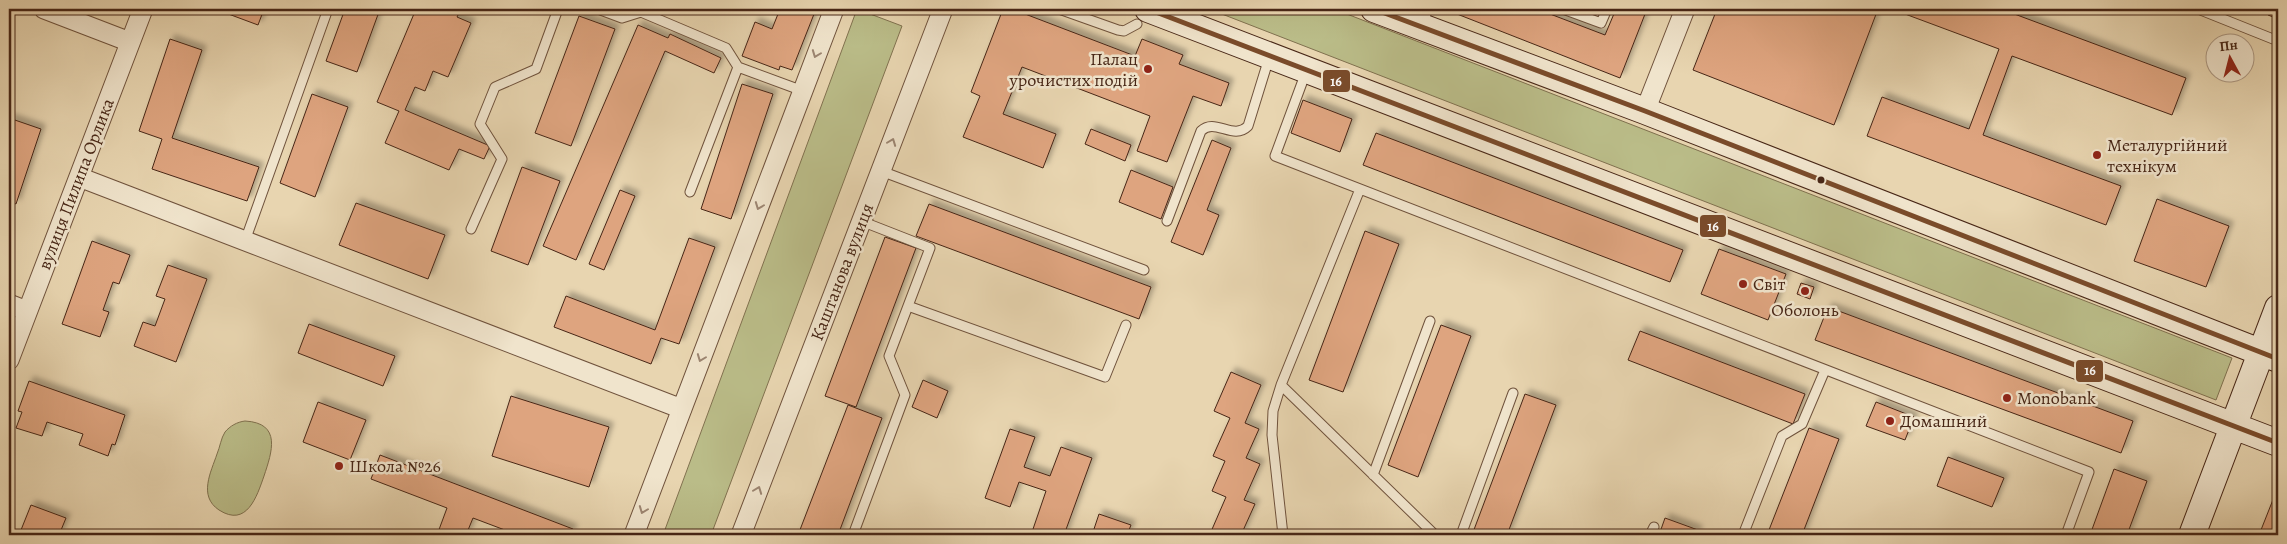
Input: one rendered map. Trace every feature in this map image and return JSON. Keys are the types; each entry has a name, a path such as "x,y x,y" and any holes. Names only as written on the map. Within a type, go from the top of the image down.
{"main road":[{"path":"1374,9 1425,18 1645,111 2270,356"},
{"path":"1142,16 1270,55 2278,443"},
{"path":"2192,535 2233,426 2270,356 2278,308"}],"street":[{"path":"44,9 130,42"},
{"name":"вулиця Пилипа Орлика","path":"9,360 143,9"},
{"path":"634,535 834,9"},
{"name":"Каштанова вулиця","path":"741,535 943,9"},
{"path":"1645,111 1685,9"},
{"path":"79,177 682,409"},
{"path":"9,304 28,311"}],"lane":[{"path":"245,241 328,9"},
{"path":"471,228 502,159 480,124 495,86 536,69 558,9"},
{"path":"598,9 622,18 641,12 726,48 738,67 802,91"},
{"path":"1059,9 1124,31 1142,16"},
{"path":"1563,9 1601,23 1606,9"},
{"path":"2198,9 2278,41"},
{"path":"1167,221 1201,131 1206,126 1211,125 1235,132 1242,131 1248,126 1270,55"},
{"path":"690,192 738,67"},
{"path":"1307,70 1275,156 2089,472 2066,535"},
{"path":"881,171 1144,270"},
{"path":"1283,535 1272,436 1273,411 1281,385 1360,189"},
{"path":"852,535 905,395 889,356 930,248 861,221"},
{"path":"908,306 1105,377 1126,325"},
{"path":"1373,475 1430,322"},
{"path":"1743,535 1782,436 1802,424 1825,370"},
{"path":"1281,385 1435,535"},
{"path":"1461,535 1514,393"}],"green space":[{"path":"857,9 902,26 711,535 663,535"},
{"path":"1209,9 1334,9 2232,358 2216,400"},
{"path":"239,422 257,423 265,427 271,440 270,458 258,492 249,507 237,515 229,515 219,510 209,498 209,476 225,432"}],"building":[{"path":"215,9 264,9 258,25"},
{"path":"345,9 380,9 357,72 326,61"},
{"path":"416,9 461,9 457,17 471,23 448,77 433,71 425,91 415,87 405,110 490,146 484,159 459,149 449,170 385,143 399,111 377,102"},
{"path":"780,9 816,9 792,70 780,66 779,70 742,56 755,22 772,29"},
{"path":"1003,9 1012,9 1135,56 1142,39 1183,55 1179,64 1229,83 1221,106 1193,96 1167,162 1137,151 1150,116 1022,67 1003,114 1056,134 1043,168 963,137 980,96 971,92"},
{"path":"1460,9 1537,9 1605,35 1616,9 1647,9 1620,78 1457,14"},
{"path":"1717,9 1878,9 1834,125 1693,70"},
{"path":"1907,9 2001,9 2186,78 2172,115 2012,56 1983,135 2121,186 2106,225 1867,136 1882,97 1969,129 1999,49 1905,14"},
{"path":"2270,9 2278,9 2278,19 2268,15"},
{"path":"579,16 615,29 571,146 535,133"},
{"path":"638,25 668,38 670,34 721,58 714,73 665,51 576,260 543,246"},
{"path":"170,39 202,50 172,138 259,167 247,201 152,169 162,139 139,131"},
{"path":"742,84 773,94 731,219 701,209"},
{"path":"312,94 348,107 315,197 280,183"},
{"path":"1303,100 1352,119 1340,152 1291,133"},
{"path":"9,118 41,129 16,204 9,201"},
{"path":"1091,129 1131,145 1125,161 1085,144"},
{"path":"1376,133 1683,250 1670,282 1363,165"},
{"path":"1212,140 1231,148 1207,210 1219,215 1203,255 1171,242"},
{"path":"522,167 560,181 528,265 491,251"},
{"path":"1131,170 1173,187 1161,219 1119,202"},
{"path":"620,190 635,196 604,270 589,264"},
{"path":"2157,199 2229,226 2206,287 2134,261"},
{"path":"356,203 445,235 428,279 339,245"},
{"path":"929,204 1151,287 1139,319 916,236"},
{"path":"1365,231 1399,244 1343,392 1309,380"},
{"path":"885,237 916,248 856,407 825,396"},
{"path":"689,238 715,247 679,344 661,338 651,364 554,327 566,296 655,330"},
{"path":"92,241 130,255 119,284 113,282 103,310 109,312 100,337 62,324"},
{"name":"Світ","path":"1719,249 1786,274 1768,320 1701,294"},
{"path":"168,265 207,279 176,362 134,346 143,322 155,326 165,299 156,296"},
{"name":"Оболонь","path":"1801,283 1814,287 1810,299 1797,294"},
{"path":"1828,307 2133,421 2121,453 1815,340"},
{"path":"309,324 395,356 383,386 298,353"},
{"path":"1441,325 1471,336 1418,477 1388,465"},
{"path":"1640,331 1805,394 1793,424 1628,360"},
{"path":"1231,372 1261,385 1245,423 1259,429 1246,458 1260,464 1244,500 1255,504 1241,535 1212,535 1210,534 1226,497 1212,491 1225,461 1213,456 1230,418 1214,411"},
{"path":"923,380 948,391 937,418 912,407"},
{"path":"29,381 125,415 115,445 112,444 108,456 79,445 83,434 47,422 42,436 16,428 22,412 18,411"},
{"path":"1525,394 1556,405 1507,535 1472,535"},
{"path":"511,396 609,427 589,487 492,456"},
{"path":"318,402 366,420 350,460 303,442"},
{"name":"Домашний","path":"1876,402 1914,417 1905,440 1866,426"},
{"path":"848,405 882,418 838,535 798,535"},
{"path":"1809,428 1839,439 1802,535 1767,535"},
{"path":"1010,429 1035,437 1024,467 1050,476 1061,447 1092,458 1064,535 1031,535 1046,491 1019,482 1010,507 985,498"},
{"path":"380,455 573,529 570,535 518,535 473,518 466,535 437,535 447,508 371,479"},
{"path":"1948,457 2004,478 1992,507 1937,486"},
{"path":"2114,469 2147,481 2127,535 2090,535"},
{"path":"2278,487 2278,535 2259,535"},
{"path":"31,505 66,518 59,535 19,535"},
{"path":"1099,514 1131,525 1127,535 1092,535"},
{"path":"1665,518 1698,530 1696,535 1659,535"}],"transit line":[{"name":"16","path":"1148,9 2278,443"},
{"name":"16","path":"1374,9 1645,111 2278,359"}],"place":[{"name":"Палац урочистих подій","path":"1148,69"},
{"name":"Металургійний технікум","path":"2097,155"},
{"name":"Світ","path":"1743,284"},
{"name":"Оболонь","path":"1805,291"},
{"name":"Monobank","path":"2007,398"},
{"name":"Домашний","path":"1890,421"},
{"name":"Школа №26","path":"339,466"}]}
